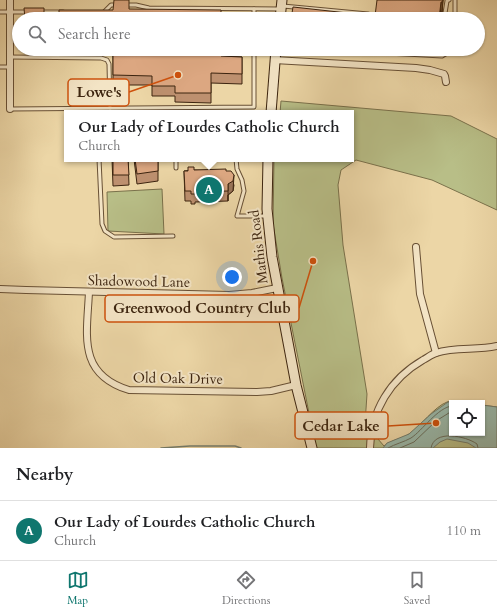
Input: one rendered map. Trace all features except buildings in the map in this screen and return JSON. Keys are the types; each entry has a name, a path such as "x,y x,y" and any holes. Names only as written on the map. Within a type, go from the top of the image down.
{"street":[{"path":"10,0 10,109"},
{"path":"271,110 275,56"},
{"path":"274,60 416,68 444,74 446,82"},
{"name":"Mathis Road","path":"268,162 267,216 271,250 296,385 312,448"},
{"path":"416,248 420,294 436,353"},
{"name":"Shadowood Lane","path":"0,288 89,292 229,295 252,293 277,288"},
{"name":"Old Oak Drive","path":"89,292 87,346 90,358 96,369 106,379 117,386 129,390 257,392 271,391 296,385"},
{"path":"370,448 374,421 381,402 396,381 408,370 436,353 497,346"}],"lane":[{"path":"445,12 447,1 449,0"},
{"path":"455,0 455,12"},
{"path":"99,12 105,12 111,5 136,5 149,8 254,9 282,5 349,12"},
{"path":"0,12 68,12"},
{"path":"10,109 254,107 254,56"},
{"path":"10,57 101,58 107,60 109,64 110,108"},
{"path":"0,67 10,67"},
{"path":"99,162 102,224 105,231 114,237 173,236"},
{"path":"176,162 176,168"},
{"path":"236,162 244,191 237,216 267,216"}],"green space":[{"path":"281,101 451,116 497,139 497,210 432,180 356,160 354,161 354,110 280,110"},
{"path":"274,162 353,162 341,170 338,185 343,245 367,394 365,424 384,446 409,434 432,412 442,404 449,401 449,436 485,436 485,405 497,407 497,448 316,448 282,278 273,224"},
{"path":"162,189 164,234 108,231 107,192"}],"water":[{"path":"449,402 449,436 485,436 485,405 497,407 497,448 476,448 468,443 447,439 440,442 433,448 383,448 387,443 409,434 431,414"}],"waterway":[{"path":"161,448 190,446 235,446 241,448"}],"place":[{"name":"Lowe's","path":"178,75"},
{"name":"Our Lady of Lourdes Catholic Church","path":"209,190"},
{"name":"Greenwood Country Club","path":"313,261"},
{"name":"Cedar Lake","path":"436,423"}]}
